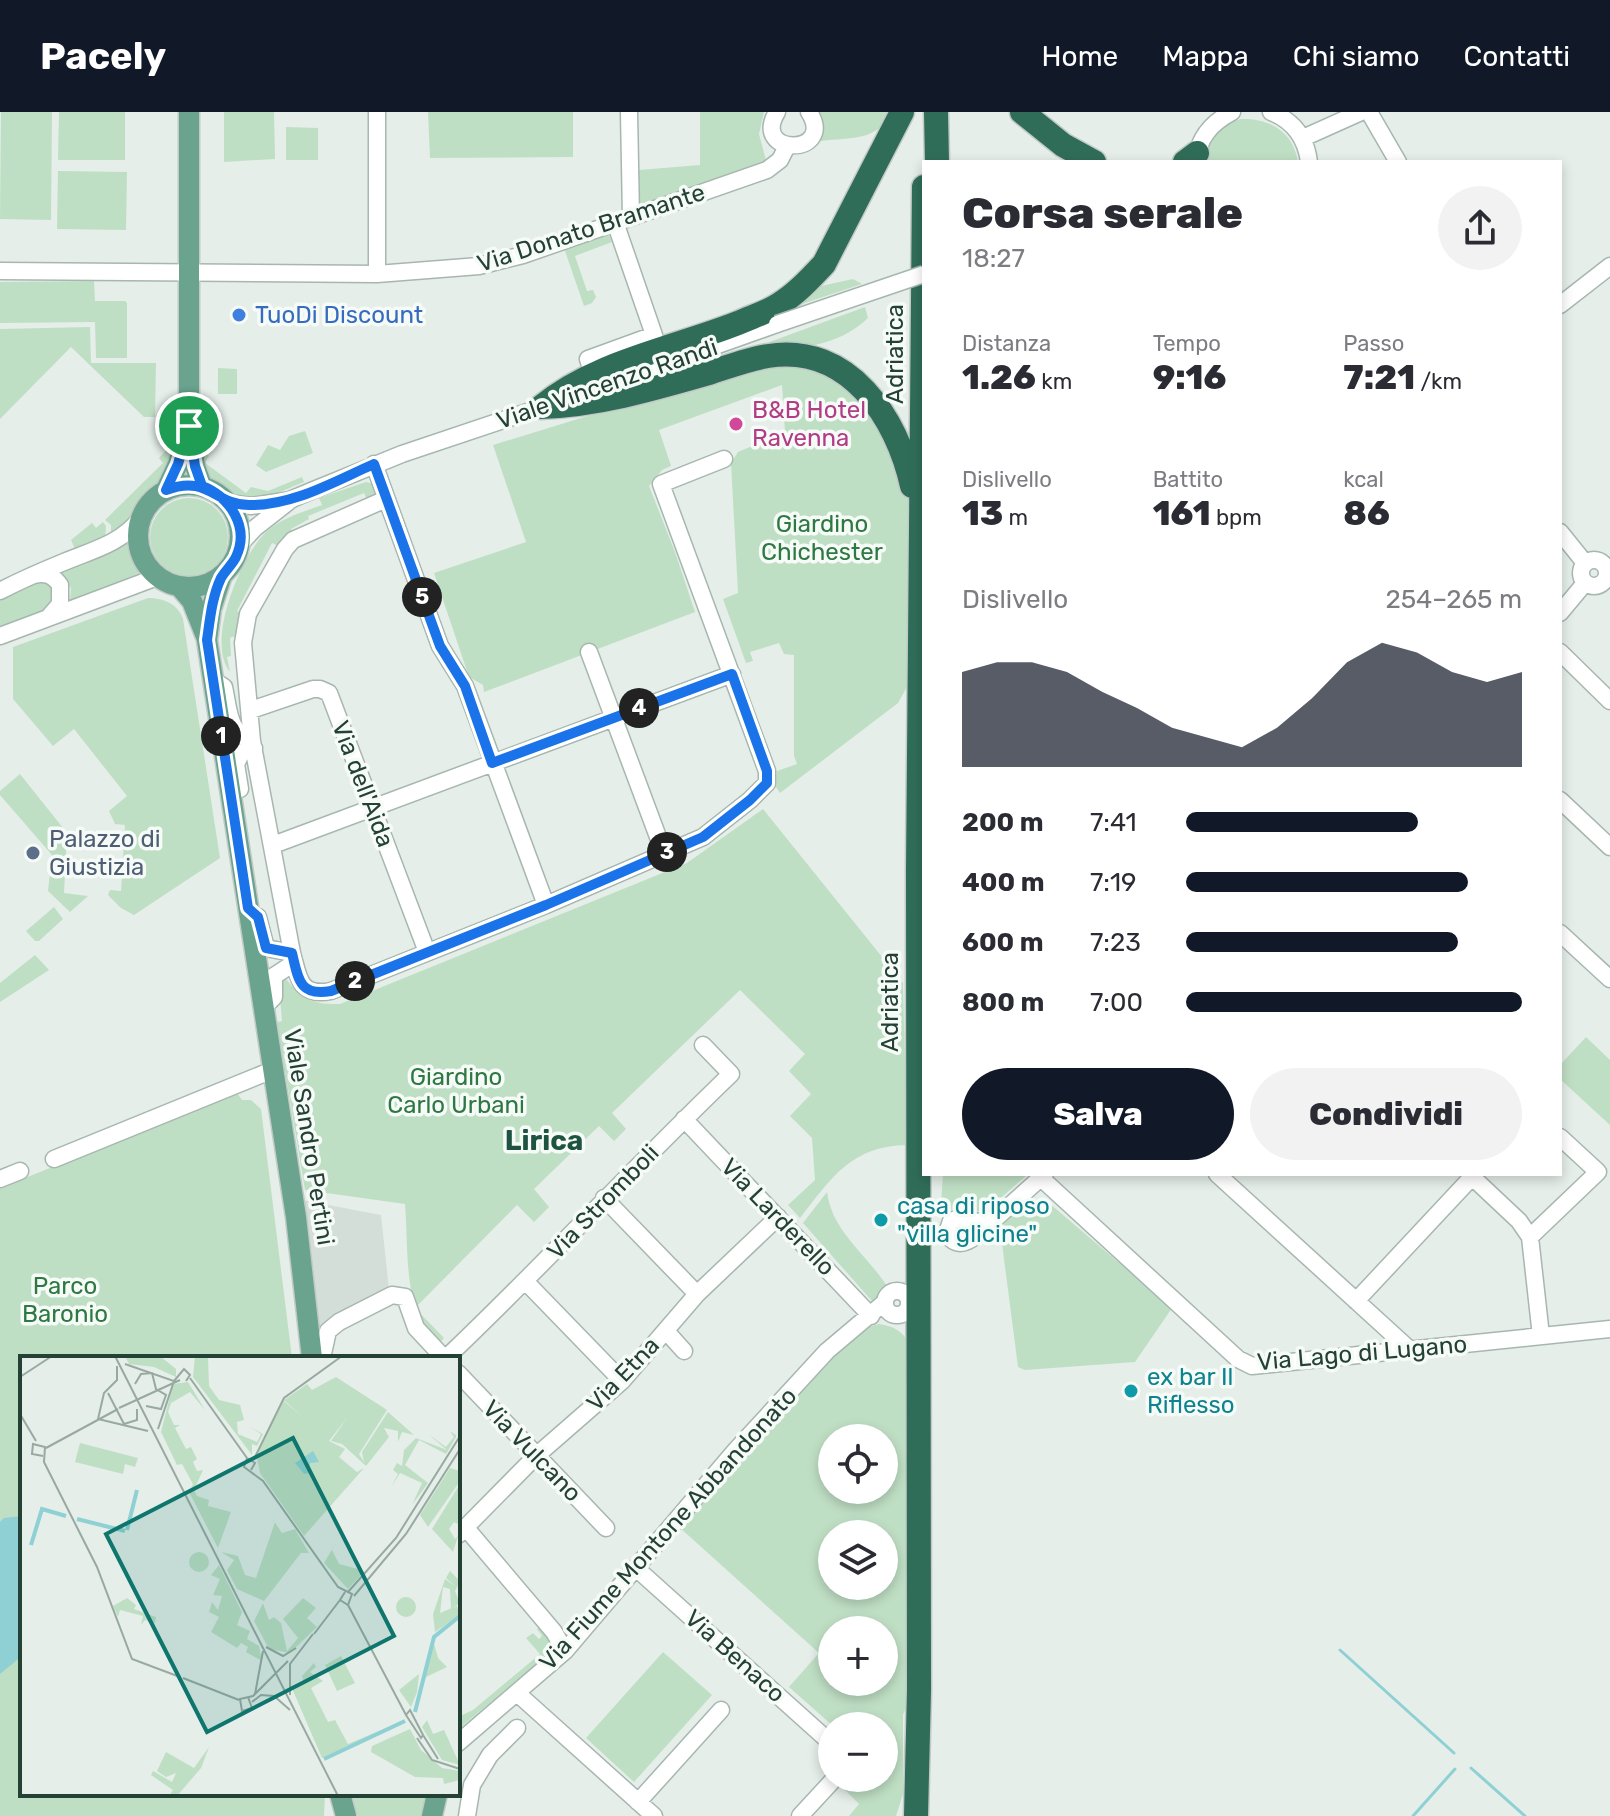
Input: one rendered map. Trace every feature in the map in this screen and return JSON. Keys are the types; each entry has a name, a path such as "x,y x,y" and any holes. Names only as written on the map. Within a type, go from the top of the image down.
{"highway":[{"path":"541,407 563,389 593,374 779,305 805,284 824,264 902,112"},
{"path":"924,112 932,160"},
{"path":"932,160 938,112"},
{"path":"1022,112 1063,145 1090,160"},
{"path":"541,407 581,406 626,396 768,355 827,362 869,393 885,416 905,455 921,511"},
{"name":"Adriatica","path":"916,1816 919,1690 918,869 922,403"},
{"path":"930,1176 932,1816"}],"main road":[{"path":"189,112 189,426 195,466 202,486"},
{"path":"166,490 178,464 189,426"},
{"path":"184,485 202,486 228,503 238,522 240,544 235,558 222,575 202,586 180,587 157,577 145,563 138,546 140,519 148,505 166,490 184,485"},
{"name":"Viale Sandro Pertini","path":"207,640 211,609 222,575"},
{"name":"Viale Sandro Pertini","path":"180,587 192,601 207,640 275,1069 312,1356"},
{"path":"432,1816 437,1796"}],"street":[{"path":"377,112 377,274"},
{"path":"593,374 588,359 654,335 623,220 629,112"},
{"path":"777,112 773,119 773,132 776,139 787,146"},
{"name":"Via Donato Bramante","path":"0,271 377,274 479,266 523,255 767,170 780,160 787,146 800,146 810,139 815,128 809,112"},
{"path":"1271,112 1296,128 1303,138 1308,160"},
{"path":"1303,138 1361,112"},
{"path":"1369,112 1397,160"},
{"path":"1193,159 1209,128 1224,114"},
{"path":"1562,303 1610,266"},
{"name":"Viale Vincenzo Randi","path":"228,503 251,506 292,499 374,464 922,275"},
{"path":"386,499 300,535 285,549 244,623 243,643 253,745 293,958 299,981 307,990 318,993 331,991 546,905 703,837 767,783 767,771 661,484 724,459"},
{"path":"374,464 440,646 465,686 546,905"},
{"name":"Viale Vincenzo Randi","path":"240,544 292,499"},
{"path":"0,591 110,544 130,531 140,519"},
{"path":"1562,533 1599,560 1608,574 1607,586 1585,583 1581,572 1599,560"},
{"path":"31,576 49,575 60,585 60,604 47,619"},
{"path":"0,636 157,577"},
{"path":"1562,611 1585,583"},
{"path":"589,652 664,853"},
{"path":"1562,654 1610,701"},
{"path":"273,845 732,674"},
{"path":"213,680 224,687 234,729 253,745"},
{"name":"Via dell'Aida","path":"251,710 313,689 329,693 427,952"},
{"path":"235,824 242,808 236,764 242,752 253,745"},
{"path":"1562,802 1610,847"},
{"path":"248,908 258,917 266,948 293,958"},
{"path":"1562,935 1610,979"},
{"path":"263,1008 274,997 274,976 293,958"},
{"name":"Via Stromboli","path":"447,1356 526,1282 604,1198 731,1074 703,1045"},
{"path":"54,1159 275,1069"},
{"name":"Via Larderello","path":"684,1119 871,1316"},
{"path":"1530,1237 1598,1172 1562,1139"},
{"path":"0,1179 20,1171"},
{"path":"996,1218 1043,1176"},
{"name":"Via Lago di Lugano","path":"1043,1176 1245,1363 1260,1366 1610,1329"},
{"path":"1219,1176 1409,1349"},
{"path":"1356,1301 1470,1176 1519,1221 1530,1237 1541,1336"},
{"path":"604,1198 697,1294"},
{"name":"Via Etna","path":"565,1651 554,1632 462,1532 536,1456 622,1381 697,1294 778,1217"},
{"path":"526,1282 622,1381"},
{"path":"322,1356 328,1331 339,1322 392,1295 405,1297 416,1328 443,1356"},
{"path":"871,1316 888,1308"},
{"name":"Via Fiume Montone Abbandonato","path":"460,1740 565,1651 735,1451 827,1351 871,1316"},
{"path":"666,1331 684,1351"},
{"name":"Via Vulcano","path":"460,1375 606,1528"},
{"name":"Via Benaco","path":"637,1569 818,1731"},
{"path":"517,1693 654,1816"},
{"path":"638,1802 721,1710"},
{"path":"467,1816 472,1785 490,1755 517,1728"},
{"path":"800,1816 822,1792"}],"shaded area":[{"path":"302,1200 381,1215 389,1290 317,1327"}],"green space":[{"path":"1,112 52,112 51,220 0,219"},
{"path":"59,112 125,112 125,160 58,160"},
{"path":"224,112 274,112 275,159 224,162"},
{"path":"428,112 573,112 573,157 430,158"},
{"path":"700,112 764,112 759,134 767,164 636,211 639,170 700,165"},
{"path":"815,112 890,112 885,122 871,133 821,141 820,119"},
{"path":"1240,119 1270,124 1291,142 1297,160 1203,160 1207,147 1225,126"},
{"path":"286,127 318,128 318,160 286,160"},
{"path":"58,171 127,172 126,230 57,229"},
{"path":"608,232 612,242 575,256 587,291 593,290 596,297 584,306 564,248"},
{"path":"853,279 862,284 790,308 821,286"},
{"path":"94,281 95,301 127,303 127,358 96,358 95,322 0,323 0,282"},
{"path":"865,307 868,318 840,337 810,346 745,351"},
{"path":"90,327 91,363 156,363 155,417 144,417 71,347 0,419 0,329"},
{"name":"Giardino Chichester","path":"769,360 834,374 883,421 910,498 908,685 898,703 780,793 776,787 777,771 797,764 794,756 794,655 784,654 779,643 750,652 753,661 746,663 723,599 738,593 731,463 738,452 785,432 782,385 659,430 671,466 662,470 649,486 695,612 484,692 483,685 469,677 434,573 526,542 493,445"},
{"path":"218,368 237,369 237,394 218,394"},
{"path":"197,429 201,429 202,449 209,456 205,463 246,493 251,487 268,491 302,477 304,482 255,499 234,496 207,481"},
{"path":"305,431 313,453 266,472 256,465 268,445 280,450 289,436"},
{"path":"177,438 160,486 147,496 131,524 111,539 111,525 105,520 163,463 159,458"},
{"path":"366,482 373,484 376,496 368,502 364,493 308,516 309,519 291,529 293,533 281,547 272,543 237,611 242,614 235,636 230,638 231,656 227,657 230,672 223,658 224,621 237,579 256,544 278,523 322,505 319,498"},
{"path":"189,498 204,501 217,509 225,522 228,537 225,552 217,565 204,573 189,576 174,573 161,565 153,552 150,537 153,522 161,509 174,501"},
{"path":"103,522 106,526 105,539 75,549 71,540 92,523 96,528"},
{"path":"132,536 136,557 145,571 70,602 71,588 57,571"},
{"path":"45,579 54,588 55,601 45,612 0,626 0,597"},
{"path":"148,598 170,603 178,609 183,619 220,858 134,915 108,895 110,890 121,891 125,825 115,824 109,811 127,796 74,729 53,746 13,699 13,647"},
{"path":"20,774 67,833 64,893 88,896 70,912 48,891 52,855 0,795 0,791"},
{"name":"Giardino Carlo Urbani","path":"763,809 903,983 907,1145 872,1151 845,1166 800,1218 788,1205 815,1180 812,1138 790,1116 811,1094 789,1071 805,1054 740,990 612,1113 626,1129 614,1141 599,1126 534,1189 549,1207 534,1222 517,1205 416,1307 409,1279 405,1204 305,1190 277,1022 282,1021 279,984 286,979 309,999 340,1004 687,863"},
{"path":"54,907 63,919 39,941 35,941 26,931"},
{"path":"35,955 49,970 0,1002 0,983"},
{"path":"1586,1037 1610,1060 1610,1125 1562,1081 1562,1063"},
{"name":"Parco Baronio","path":"237,1093 242,1100 251,1100 261,1109 292,1356 20,1356 20,1796 325,1796 324,1816 0,1816 0,1188"},
{"path":"943,1176 1026,1176 985,1212 945,1209 941,1205"},
{"path":"827,1192 830,1206 843,1231 888,1288 872,1301 803,1223"},
{"path":"1025,1202 1049,1203 1172,1308 1135,1362 1025,1370 1018,1367 1000,1228"},
{"path":"416,1309 444,1338 437,1345 426,1331"},
{"path":"879,1324 901,1332 910,1344 912,1692 903,1715 903,1794 896,1816 849,1816 859,1804 847,1792 898,1792 898,1712 818,1713 789,1687 818,1654 818,1696 898,1696 898,1616 818,1616 818,1652 679,1527 840,1347 865,1328"},
{"path":"541,1625 543,1632 546,1630 551,1640 550,1653 460,1725 460,1716 473,1710 540,1654 526,1638 533,1633 539,1639 542,1636 537,1629"},
{"path":"663,1652 712,1695 634,1782 586,1738"},
{"path":"351,1796 430,1796 422,1816 358,1816"}],"water":[{"path":"20,1516 20,1658 0,1674 0,1522 4,1518"}],"waterway":[{"path":"1340,1650 1454,1753"},
{"path":"1471,1768 1525,1816"},
{"path":"1413,1816 1455,1769"}],"place":[{"name":"TuoDi Discount","path":"239,315"},
{"name":"B&B Hotel Ravenna","path":"736,424"},
{"name":"Palazzo di Giustizia","path":"33,853"},
{"name":"casa di riposo \"villa glicine\"","path":"881,1220"},
{"name":"ex bar Il Riflesso","path":"1131,1391"}],"district":[{"name":"Lirica","path":"544,1140"}],"route":[{"path":"189,426 178,464 166,490 184,485 202,486 211,490 228,503 251,506 292,499 374,464 440,646 465,686 492,763 732,674 767,771 767,783 703,837 546,905 331,991 318,993 307,990 299,981 292,953 266,948 258,917 248,908 207,640 214,599 222,575 238,551 240,533 228,503 202,486 195,466 189,426"}]}
